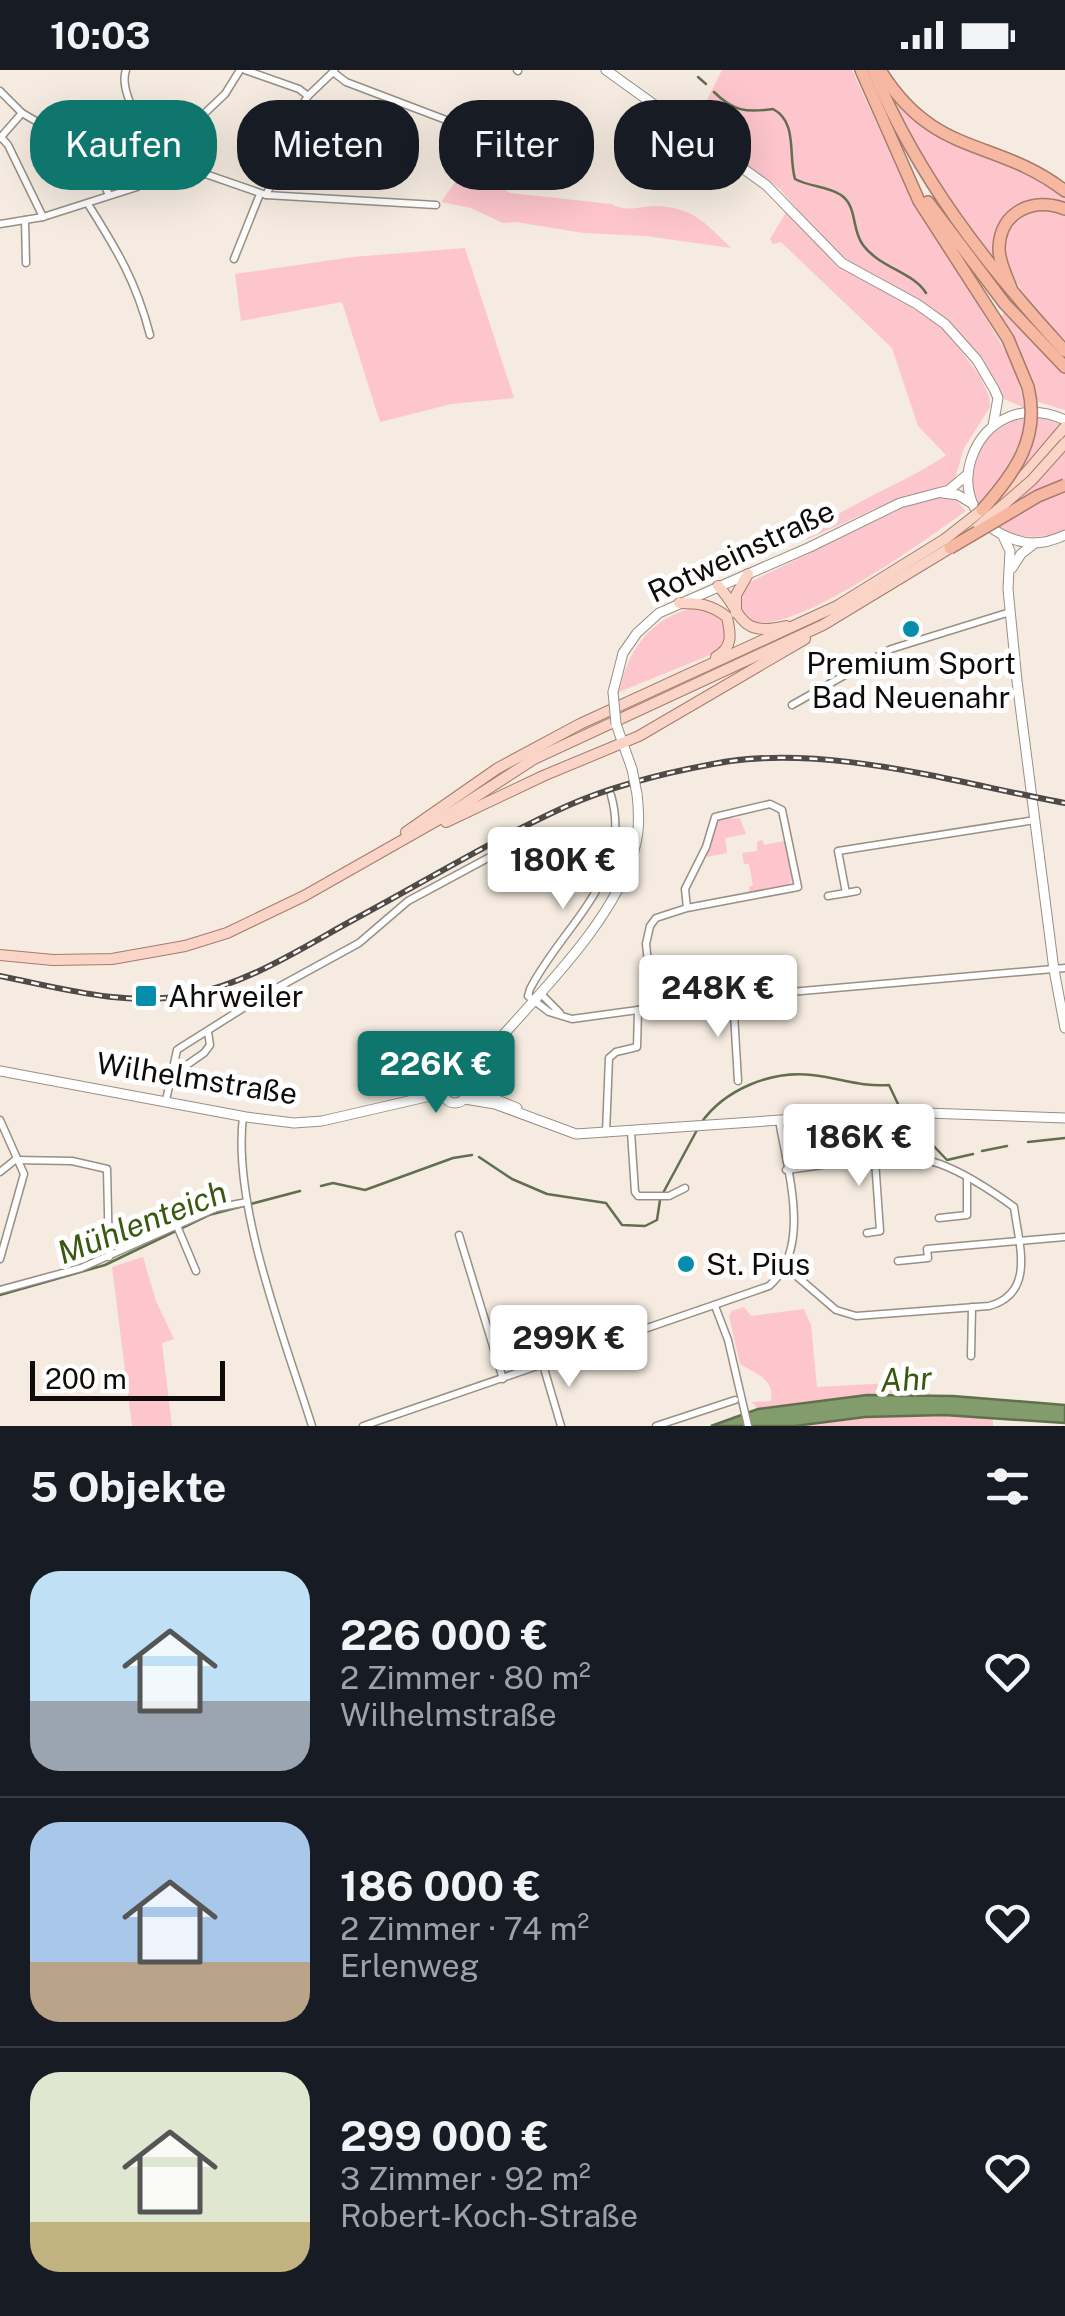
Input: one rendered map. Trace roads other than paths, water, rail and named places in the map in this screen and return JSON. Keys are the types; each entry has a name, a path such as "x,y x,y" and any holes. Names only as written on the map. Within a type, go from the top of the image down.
{"highway":[{"path":"860,70 920,202 1008,339 1028,387 1032,420 1027,445 1013,472 978,507"},
{"path":"876,70 932,128 962,144 1027,168 1065,190"},
{"path":"876,70 912,154 934,191 1014,296 1065,350"},
{"path":"900,156 954,240 1005,304 1065,367"},
{"path":"1014,296 1000,256 1005,226 1016,212 1033,204 1054,204 1065,209"},
{"path":"948,544 1065,485"}],"main road":[{"path":"606,70 766,185 842,263 945,324 977,360 998,398 1024,412"},
{"path":"998,398 993,426 973,452 968,474 986,522 1004,536 1035,544"},
{"path":"369,859 460,791 498,768 580,724 818,616 948,544 978,507 1026,473 1065,423 1040,412 1024,412 993,426"},
{"path":"369,859 543,776 623,744 772,660 1018,494 1065,444"},
{"name":"Rotweinstraße","path":"465,1089 595,925 620,887 636,844 639,820 637,794 613,713 613,692 619,663 637,633 678,602 900,503 957,486 968,474"},
{"path":"940,493 958,495 978,507"},
{"path":"1010,570 1020,554 1035,544 1065,535"},
{"path":"1004,536 1010,551 1010,612 1035,820 1060,969 1065,1028"},
{"path":"688,675 725,652 730,642 736,595 748,574"},
{"path":"718,586 731,616"},
{"path":"678,602 699,603 766,629 818,616"},
{"path":"0,955 94,960 185,946 227,933 272,913 452,812 534,758 842,614"},
{"name":"Wilhelmstraße","path":"0,1071 294,1123 443,1093"},
{"path":"465,1089 454,1104 443,1093 448,1082 455,1079 465,1089 540,1123 576,1134 921,1112 1065,1118"}],"street":[{"path":"126,70 123,83 131,100"},
{"path":"217,101 242,70 299,89 308,96"},
{"path":"234,259 245,229 282,162 295,116 308,96 334,71 346,82 439,117"},
{"path":"0,91 30,118"},
{"path":"22,113 0,138 8,145 43,217"},
{"path":"217,179 263,195 436,205"},
{"path":"106,190 109,196"},
{"path":"0,224 43,217 129,190"},
{"path":"88,204 129,270 140,294 150,335"},
{"path":"25,220 26,263"},
{"path":"792,705 891,649 1010,612"},
{"name":"Rotweinstraße","path":"536,996 528,996 536,979 600,884 611,853 616,812 611,795"},
{"path":"653,1008 646,934 656,918 686,908 798,887 782,810 770,804 714,817 706,848 686,884 686,908"},
{"path":"846,893 838,851 1035,820"},
{"path":"166,1100 177,1050 264,995 359,943 408,901 514,844"},
{"path":"828,896 857,891"},
{"path":"536,996 572,1019 733,997 1060,969"},
{"path":"733,997 738,1081"},
{"path":"606,1133 609,1058 616,1052 637,1047 638,1010"},
{"path":"170,1076 204,1053 210,1044 208,1032"},
{"path":"0,1071 0,1084"},
{"path":"244,1117 241,1136 248,1206 312,1426"},
{"path":"363,1426 769,1286 786,1267 793,1232 778,1119"},
{"path":"0,1120 24,1174 0,1259"},
{"path":"631,1132 635,1192 642,1197 663,1196 685,1188"},
{"path":"786,1170 874,1160 918,1159 938,1163 967,1176 1014,1208 1022,1272 1019,1286 1002,1302 856,1316 836,1310 786,1267"},
{"path":"0,1172 15,1160 72,1161 106,1169 110,1257"},
{"path":"867,1233 880,1231 874,1160"},
{"path":"939,1218 968,1215 967,1176"},
{"path":"0,1290 110,1257 178,1229 216,1208 248,1206"},
{"path":"178,1229 196,1271"},
{"path":"459,1235 502,1379"},
{"path":"898,1261 928,1258 927,1249 1065,1236"},
{"path":"715,1306 728,1340 748,1426"},
{"path":"971,1356 972,1307"},
{"path":"542,1365 562,1426"},
{"path":"656,1426 735,1400"}],"waterway":[{"path":"698,77 706,84"},
{"path":"714,92 740,109 773,109 781,115 789,131 795,179 841,195 850,206 863,245 926,293"},
{"name":"Mühlenteich","path":"701,1123 735,1092 765,1079 796,1074 889,1085 898,1104"},
{"name":"Mühlenteich","path":"905,1116 947,1160 973,1154"},
{"name":"Mühlenteich","path":"663,1193 697,1130"},
{"name":"Mühlenteich","path":"1028,1142 1065,1138"},
{"name":"Mühlenteich","path":"982,1151 1007,1146"},
{"name":"Mühlenteich","path":"321,1186 333,1183 365,1190 453,1158 472,1155"},
{"name":"Mühlenteich","path":"479,1157 512,1179 547,1194 606,1203 622,1225 645,1226 657,1220 660,1200"},
{"name":"Mühlenteich","path":"0,1295 105,1265 209,1215 300,1191"}],"railway":[{"path":"0,976 141,999 210,990 273,964 567,806 638,781 713,764 755,759 844,761 1065,803"}],"place":[{"name":"Premium Sport Bad Neuenahr","path":"911,629"},
{"name":"Ahrweiler","path":"146,996"},
{"name":"St. Pius","path":"686,1264"}],"water label":[{"name":"Ahr","path":"906,1379"}]}
